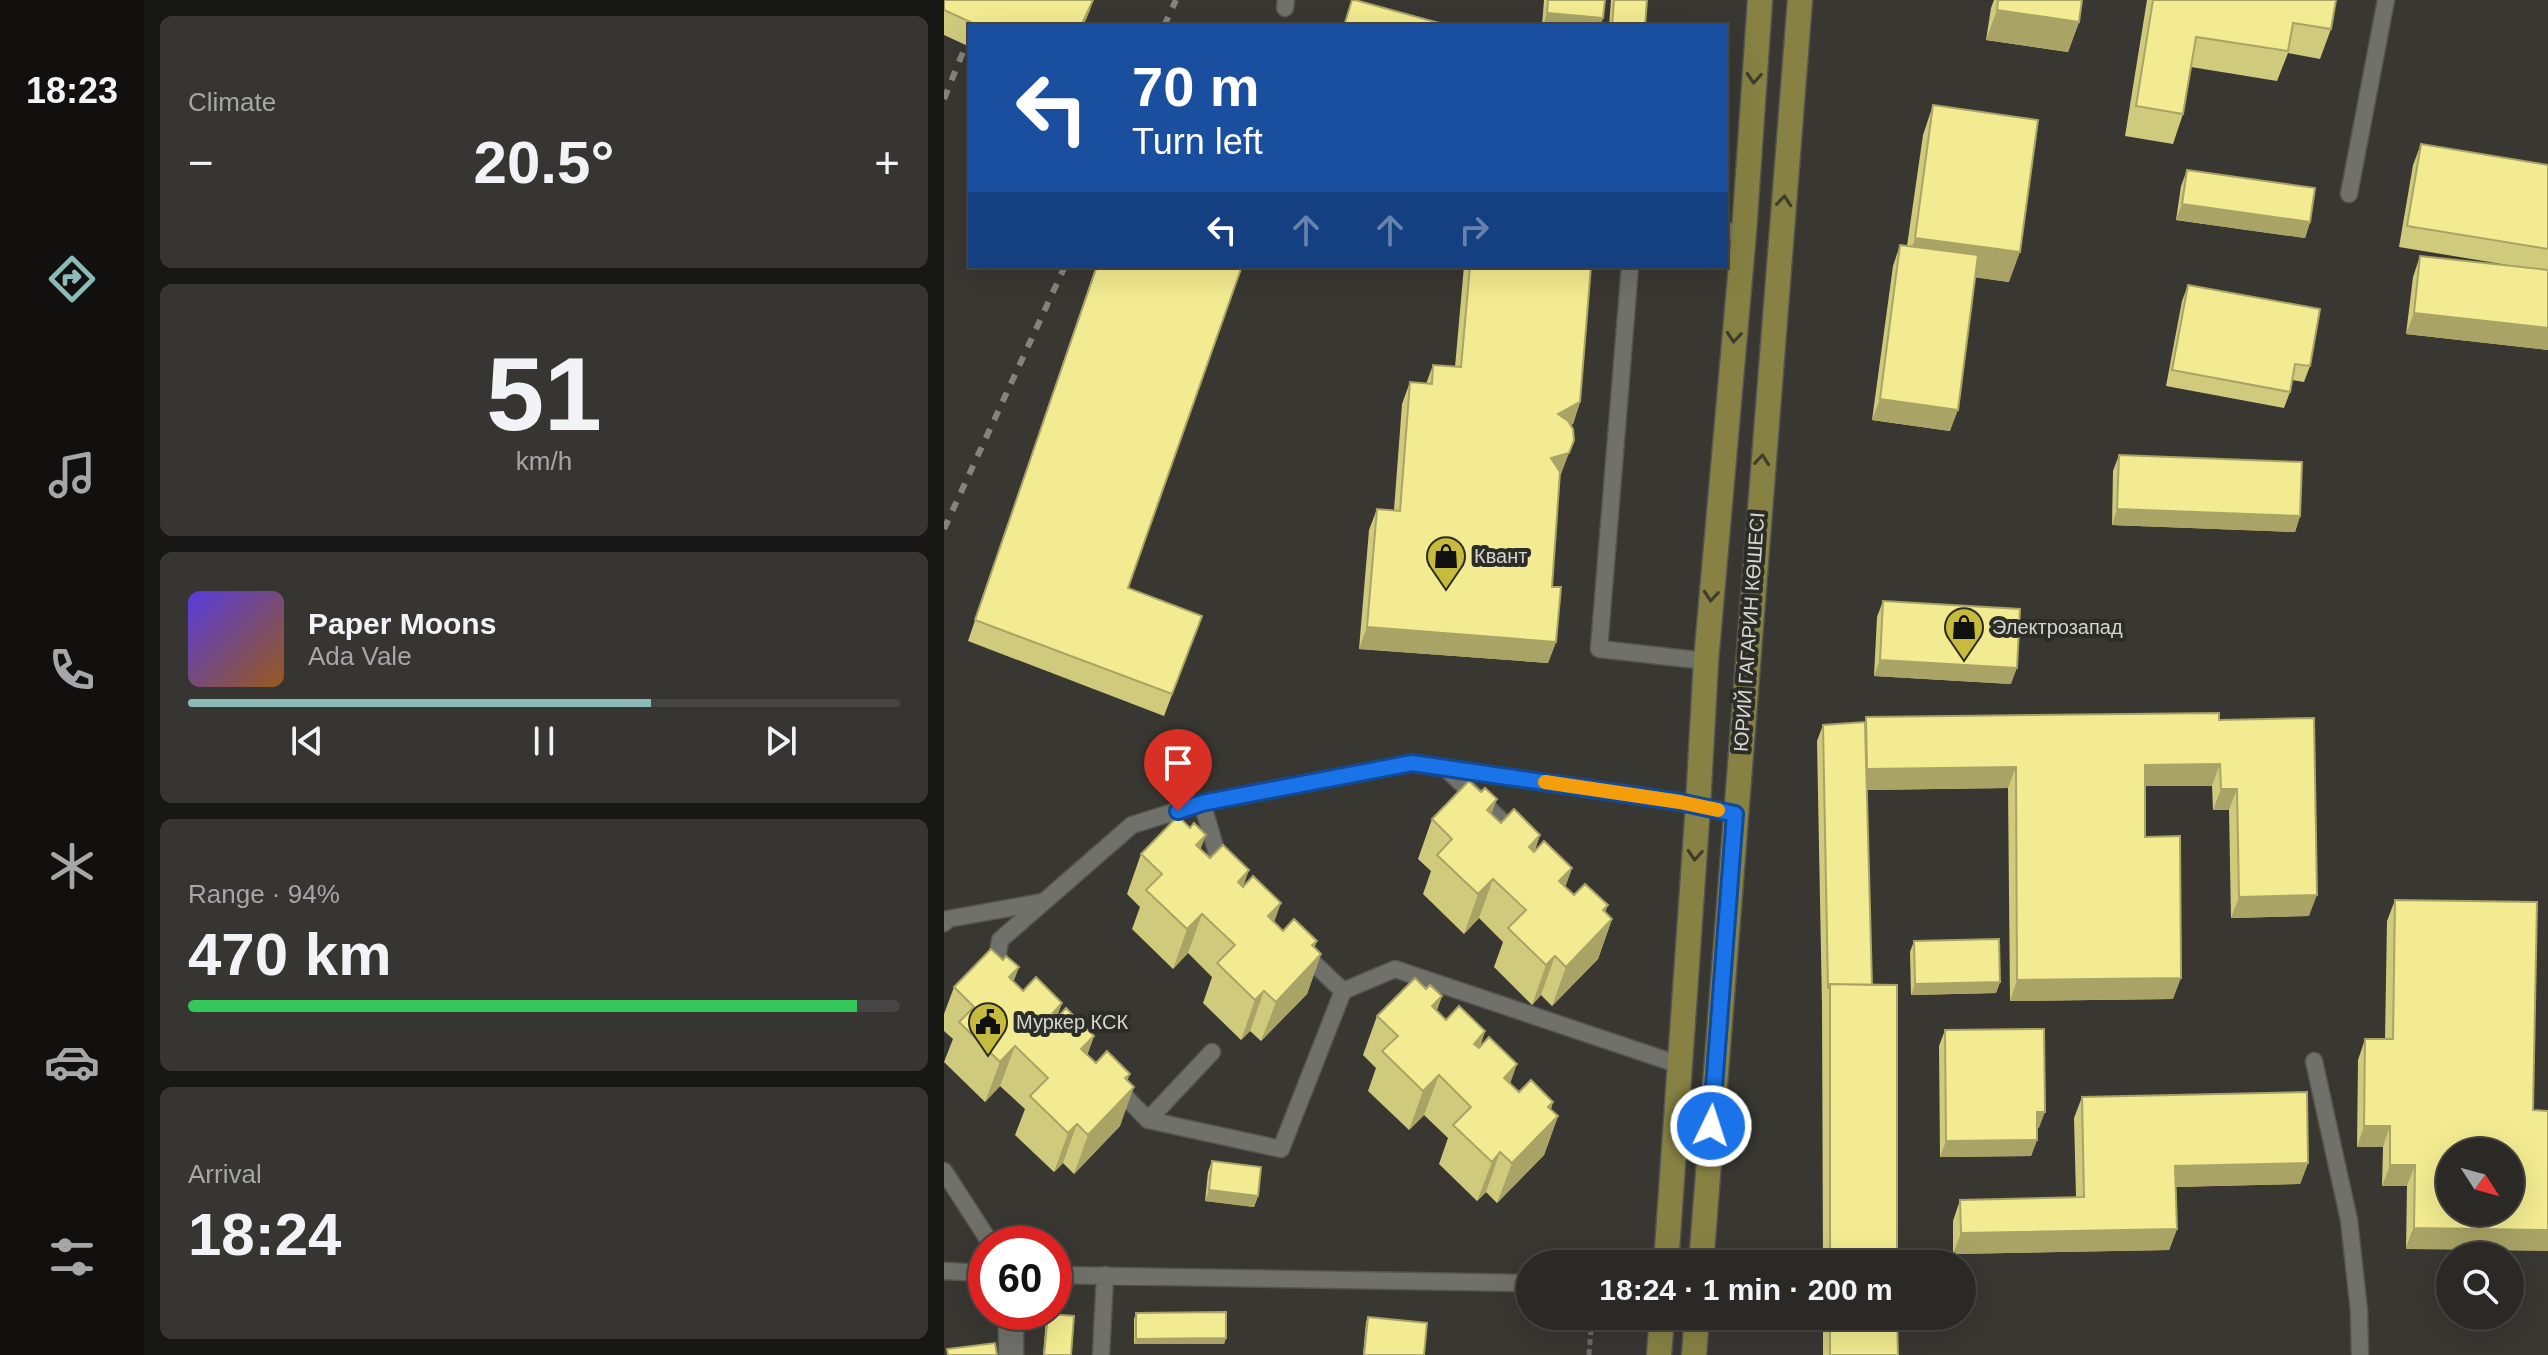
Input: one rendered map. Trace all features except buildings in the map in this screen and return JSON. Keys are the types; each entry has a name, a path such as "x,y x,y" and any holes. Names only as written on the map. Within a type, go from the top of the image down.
{"main road":[{"name":"ЮРИЙ ГАГАРИН КӨШЕСІ","path":"1667,1250 1735,231 1760,0"},
{"name":"ЮРИЙ ГАГАРИН КӨШЕСІ","path":"1702,1250 1800,0"},
{"path":"1659,1355 1661,1330"},
{"path":"1694,1355 1696,1330"}],"street":[{"path":"1011,1330 1011,1355"}],"lane":[{"path":"2349,194 2386,0"},
{"path":"1630,268 1599,649 1706,661"},
{"path":"1018,989 996,967 1000,940 1132,825 1202,803 1412,763 1698,805 1735,814"},
{"path":"1445,768 1530,848"},
{"path":"1202,803 1224,877 1235,888"},
{"path":"944,923 948,919 1044,902"},
{"path":"1289,939 1343,991"},
{"path":"1105,1076 1148,1120 1281,1149 1343,991 1395,969 1680,1065"},
{"path":"1148,1120 1212,1052"},
{"path":"2314,1061 2349,1220 2359,1311 2360,1355"},
{"path":"944,1171 979,1226"},
{"path":"944,1271 968,1272"},
{"path":"1072,1275 1516,1283"},
{"path":"1101,1355 1105,1275"}],"path":[{"path":"1589,1355 1591,1330"}],"railway":[{"path":"1165,24 1176,0"},
{"path":"944,99 968,40"},
{"path":"944,529 1064,268"}],"slow traffic":[{"path":"1545,782 1718,810"}],"place":[{"name":"Квант","path":"1446,590"},
{"name":"Электрозапад","path":"1964,661"},
{"name":"Муркер КСК","path":"988,1056"}],"route":[{"path":"1178,811 1202,803 1412,763 1680,802 1735,814 1711,1126"}]}
